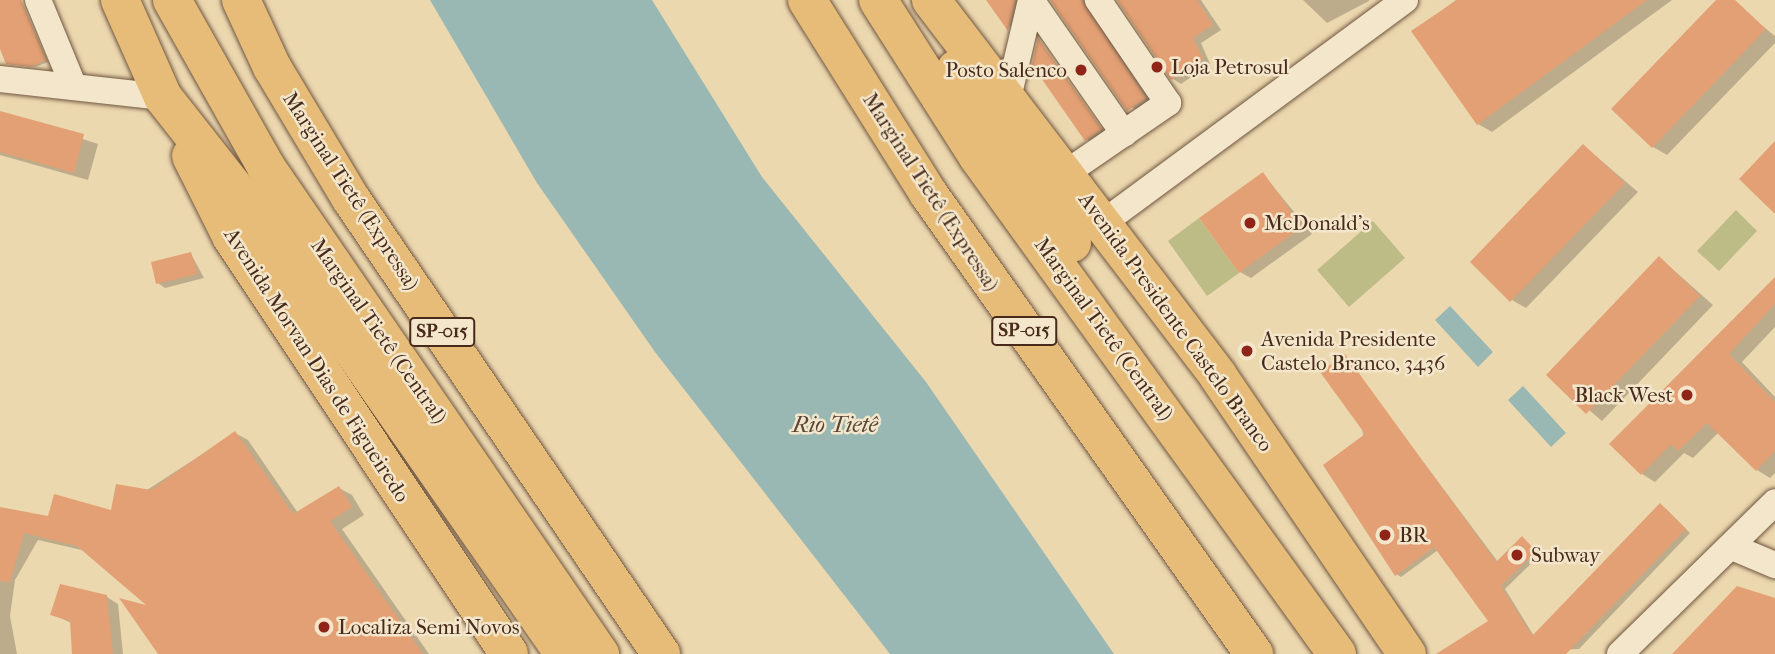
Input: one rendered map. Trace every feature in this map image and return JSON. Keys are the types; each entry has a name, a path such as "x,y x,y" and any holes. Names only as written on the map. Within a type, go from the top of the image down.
{"highway":[{"path":"120,0 163,97 277,242 564,654"},
{"name":"Marginal Tietê (Central)","path":"172,0 266,167 600,654"},
{"name":"Marginal Tietê (Expressa)","path":"241,0 272,67 351,199 661,654"},
{"name":"Marginal Tietê (Expressa)","path":"807,0 928,193 1254,654"},
{"path":"830,0 911,134 928,193"},
{"name":"Marginal Tietê (Central)","path":"878,0 978,158 1232,503 1337,654"},
{"path":"924,0 951,60 1217,455 1232,503"},
{"name":"Avenida Presidente Castelo Branco","path":"932,0 1104,222 1322,522 1407,654"},
{"name":"Avenida Morvan Dias de Figueiredo","path":"163,97 231,236 509,654"}],"street":[{"path":"38,0 73,85"},
{"path":"1008,98 1031,0"},
{"path":"1031,0 1124,134"},
{"path":"1066,173 1168,103 1098,0"},
{"path":"1104,222 1405,0"},
{"path":"0,79 163,97"},
{"path":"1620,654 1775,502"},
{"path":"1732,547 1775,565"}],"shaded area":[{"path":"1736,210 1757,231 1719,271 1697,251"},
{"path":"1199,218 1239,273 1207,296 1168,241"},
{"path":"1373,221 1405,258 1349,307 1317,270"}],"water":[{"name":"Rio Tietê","path":"430,0 652,0 762,177 926,382 1114,654 890,654 655,352 537,183"},
{"path":"1450,306 1493,352 1478,367 1435,320"},
{"path":"1523,386 1566,433 1551,447 1508,400"}],"building":[{"path":"0,0 21,0 46,60 31,67 6,64 0,49"},
{"path":"986,0 1015,0 1008,31"},
{"path":"1050,0 1082,0 1146,98 1127,111"},
{"path":"1117,0 1197,0 1213,25 1193,38 1203,59 1171,80"},
{"path":"1457,0 1647,0 1477,125 1411,31"},
{"path":"1716,0 1735,0 1766,29 1652,148 1611,109"},
{"path":"1038,38 1102,129 1085,141 1032,65"},
{"path":"0,111 84,134 74,173 0,152"},
{"path":"1775,141 1775,214 1739,179"},
{"path":"1583,144 1625,183 1510,302 1470,262"},
{"name":"McDonald's","path":"1263,172 1302,227 1239,273 1199,218"},
{"path":"191,252 198,274 156,284 151,262"},
{"path":"1659,256 1700,296 1586,414 1546,375"},
{"path":"1775,277 1775,304 1729,354 1775,402 1775,451 1756,471 1707,423 1678,451 1671,444 1641,475 1609,444"},
{"path":"1345,354 1496,562 1522,536 1536,551 1501,586 1532,636 1660,503 1686,529 1566,654 1436,654 1488,621 1434,547 1395,576 1323,465 1365,434 1320,372"},
{"path":"235,431 293,514 339,486 352,507 330,521 423,654 158,654 119,598 146,605 77,546 24,533 10,582 0,581 0,507 48,516 54,494 111,510 116,484 151,490"},
{"path":"60,584 107,595 113,654 72,654 70,621 50,615"},
{"path":"1737,586 1775,598 1775,654 1672,654"}],"place":[{"name":"Loja Petrosul","path":"1157,67"},
{"name":"Posto Salenco","path":"1081,70"},
{"name":"McDonald's","path":"1250,223"},
{"name":"Avenida Presidente Castelo Branco, 3436","path":"1247,351"},
{"name":"Black West","path":"1687,395"},
{"name":"BR","path":"1385,535"},
{"name":"Subway","path":"1517,555"},
{"name":"Localiza Semi Novos","path":"324,627"}]}
